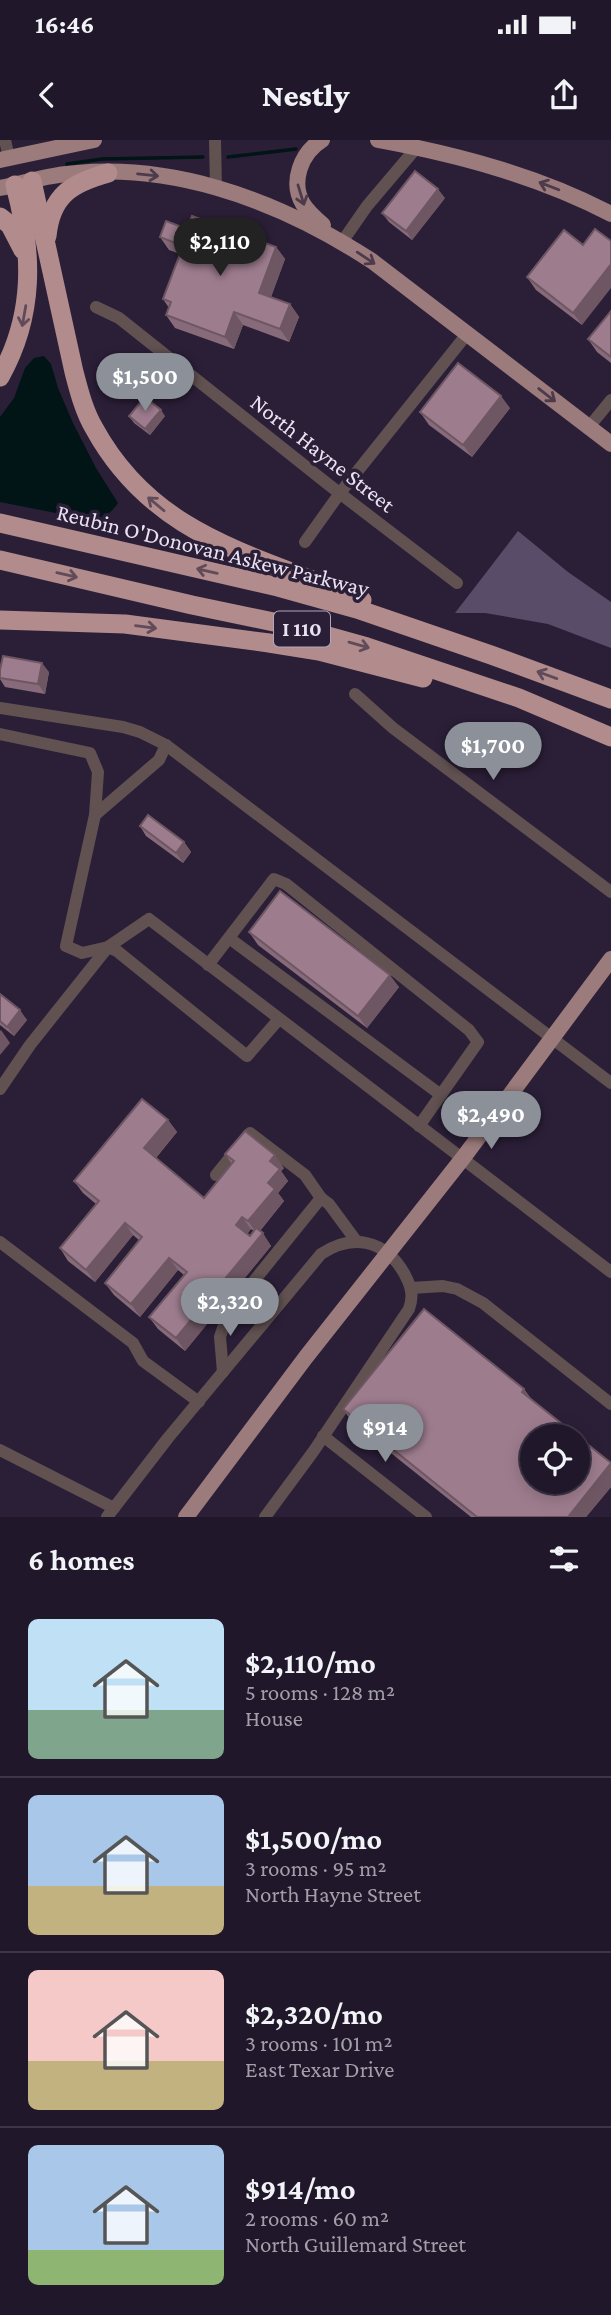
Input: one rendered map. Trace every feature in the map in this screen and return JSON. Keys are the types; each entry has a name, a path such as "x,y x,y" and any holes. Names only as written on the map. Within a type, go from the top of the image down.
{"highway":[{"path":"46,247 48,223 65,193 85,179 108,173"},
{"path":"16,185 46,247 82,398 93,426 123,471 138,488 169,514 215,541 361,599 391,621"},
{"path":"0,377 20,336 28,276 27,240 16,185"},
{"path":"0,217 10,225 18,238 28,276"},
{"name":"Reubin O'Donovan Askew Parkway","path":"0,523 278,587 391,621 611,699"},
{"name":"I 110","path":"0,560 288,625 367,647 519,698 603,734"},
{"path":"0,620 125,624 320,652 414,676 603,734"}],"main road":[{"path":"16,185 4,159 25,147 94,140"},
{"path":"322,140 309,150 303,159 297,181 298,192 311,215 342,242"},
{"path":"379,140 467,159 519,175 611,214"},
{"path":"16,185 25,147"},
{"path":"16,185 68,175 149,175 216,187 285,212 372,261 611,444"},
{"path":"186,1517 463,1158 611,959"}],"street":[{"path":"4,159 5,140"},
{"path":"215,140 216,187"},
{"path":"342,242 367,206 417,147"},
{"name":"North Hayne Street","path":"96,307 119,318 457,583"},
{"path":"305,542 340,493 467,334"},
{"path":"589,427 611,400"},
{"path":"355,695 393,728 611,892"},
{"path":"0,708 123,727 166,745 611,1083"},
{"path":"0,734 90,753 98,772 95,815 66,946 82,953 108,947 117,951 247,1056 279,1018"},
{"path":"95,815 159,760 166,745"},
{"path":"208,965 274,879 286,884 469,1030 478,1042 419,1126"},
{"path":"0,1089 30,1045 108,947 149,919 611,1272"},
{"path":"229,938 441,1095"},
{"path":"216,1175 250,1133 305,1175 357,1242"},
{"path":"223,1372 220,1337 228,1313 321,1198"},
{"path":"0,1242 133,1343 143,1360 199,1402"},
{"path":"0,1450 110,1512 321,1254 337,1246 357,1242 380,1247 397,1261 411,1288 410,1309 265,1517"},
{"path":"411,1288 443,1286 457,1289 483,1303 611,1404"},
{"path":"323,1436 426,1517"}],"shaded area":[{"path":"44,356 51,364 73,423 118,503 108,514 101,517 86,519 0,502 0,417 14,398 25,368 34,358"},
{"path":"518,531 568,572 611,602 611,648 548,624 485,613 455,613"}],"building":[{"path":"415,171 438,189 406,231 382,213"},
{"path":"192,216 276,247 259,293 290,304 280,329 234,312 225,337 166,315 171,302 163,299 183,246 160,237 166,221 187,229"},
{"path":"595,229 611,241 611,264 573,313 527,277 564,230 583,245"},
{"path":"611,311 611,357 588,339"},
{"path":"458,363 501,396 463,445 420,412"},
{"path":"145,397 161,410 145,429 129,416"},
{"path":"3,656 42,663 38,684 0,678"},
{"path":"148,815 184,842 176,853 140,826"},
{"path":"280,891 390,975 358,1016 249,932"},
{"path":"0,994 20,1010 7,1027 0,1021"},
{"path":"142,1099 168,1120 144,1148 204,1198 234,1161 225,1154 245,1131 275,1155 270,1161 280,1169 268,1183 275,1189 248,1221 242,1217 236,1225 250,1236 256,1228 263,1233 176,1338 149,1317 187,1272 169,1258 131,1304 105,1283 142,1237 125,1223 86,1270 60,1248 99,1201 74,1181"},
{"path":"424,1309 524,1389 522,1392 562,1424 520,1424 520,1494 586,1494 568,1517 477,1517 343,1409"},
{"path":"590,1446 611,1463 590,1489"}],"waterway":[{"path":"228,157 296,149"},
{"path":"67,164 102,159 203,157"}]}
